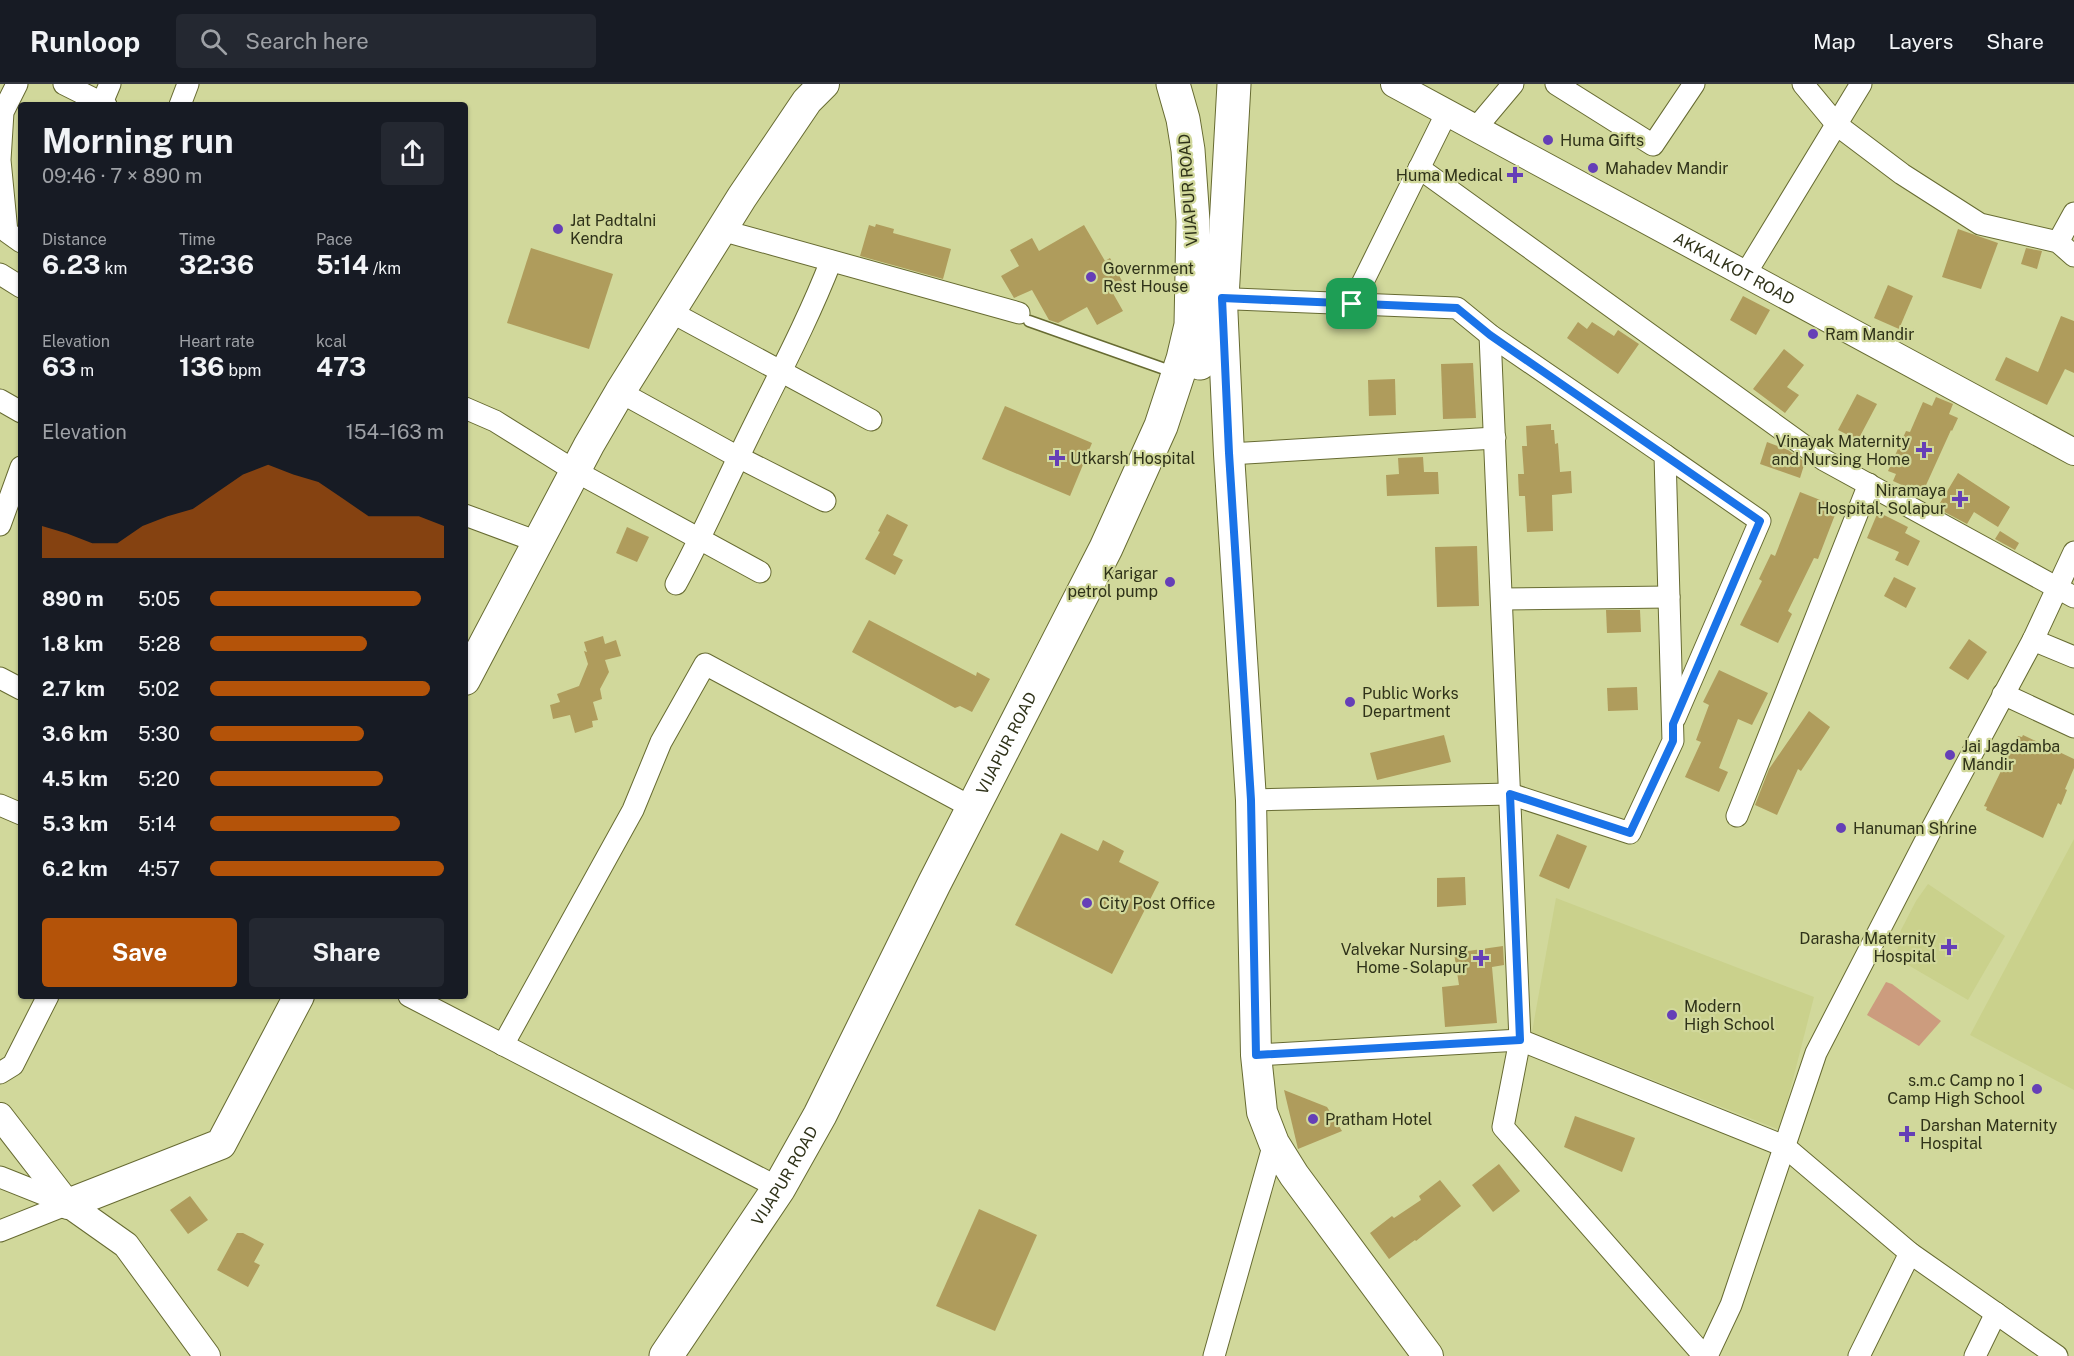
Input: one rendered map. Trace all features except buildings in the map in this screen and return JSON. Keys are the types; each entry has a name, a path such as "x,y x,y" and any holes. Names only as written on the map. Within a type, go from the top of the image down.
{"main road":[{"path":"468,668 620,392 721,230 807,101 824,84"},
{"name":"VIJAPUR ROAD","path":"666,1356 779,1188 852,1051 1106,548 1161,426 1191,325 1207,297 1193,221 1188,150 1183,119 1173,84"},
{"name":"VIJAPUR ROAD","path":"690,1356 780,1225 857,1083 983,826 1122,553 1176,436 1207,297 1234,84"},
{"path":"1207,297 1229,453 1251,800 1256,1055 1262,1112 1274,1143 1294,1176 1428,1356"},
{"path":"69,1204 221,1143 297,999"}],"street":[{"path":"17,84 3,112 0,160 7,232 18,240"},
{"path":"64,84 106,97"},
{"path":"181,102 188,84"},
{"name":"AKKALKOT ROAD","path":"1394,84 2074,452"},
{"path":"1476,128 1514,84"},
{"path":"1556,84 1653,145 1694,84"},
{"path":"1803,84 1837,125 1902,174 1980,224 2066,249 2074,213"},
{"path":"1746,273 1861,84"},
{"path":"1352,304 1447,112"},
{"path":"0,160 18,169"},
{"path":"1419,168 1824,460 2065,593"},
{"path":"721,230 1024,317"},
{"path":"676,584 701,539 738,457 813,306 831,261"},
{"path":"0,274 18,285"},
{"path":"1207,297 1457,308 1490,335 1760,521 1673,724"},
{"path":"671,312 871,420"},
{"path":"1490,335 1520,1040 1503,1127 1705,1356 1731,1305 1816,1053 2003,694 2033,640 2065,593 2074,552"},
{"path":"620,392 738,457 825,501"},
{"path":"0,400 18,410"},
{"path":"468,409 495,421 575,471 760,572"},
{"path":"1229,453 1495,438"},
{"path":"1251,800 1510,794 1630,833 1673,741 1665,455"},
{"path":"0,525 14,476"},
{"path":"1737,816 1869,484"},
{"path":"468,515 538,542"},
{"path":"1502,599 1669,597"},
{"path":"2033,640 2074,657"},
{"path":"503,1045 633,810 662,742 705,664 973,808"},
{"path":"0,678 18,687"},
{"path":"2003,694 2074,727"},
{"path":"0,1073 13,1065 46,999"},
{"path":"415,999 779,1188"},
{"path":"1256,1055 1520,1040 1784,1146 1910,1253 2057,1356"},
{"path":"0,1116 69,1204"},
{"path":"1214,1356 1274,1143"},
{"path":"0,1177 69,1204 126,1245 207,1356"},
{"path":"0,1231 69,1204"},
{"path":"1859,1356 1910,1253"},
{"path":"1975,1356 1996,1313"}],"lane":[{"path":"1024,317 1178,373"}],"shaded area":[{"path":"2074,839 2074,1090 1970,1035"},
{"name":"Darasha Maternity Hospital","path":"1928,884 2005,936 1968,1000 1896,958 1901,930"},
{"name":"Modern High School","path":"1556,898 1814,997 1780,1130 1532,1032"},
{"path":"1886,982 1892,984 1941,1021 1919,1046 1867,1015"}],"place":[{"name":"Huma Gifts","path":"1548,140"},
{"name":"Mahadev Mandir","path":"1593,168"},
{"name":"Huma Medical","path":"1515,175"},
{"name":"Jat Padtalni Kendra","path":"558,229"},
{"name":"Government Rest House","path":"1091,277"},
{"name":"Ram Mandir","path":"1813,334"},
{"name":"Vinayak Maternity and Nursing Home","path":"1924,450"},
{"name":"Utkarsh Hospital","path":"1057,458"},
{"name":"Niramaya Hospital, Solapur","path":"1960,499"},
{"name":"Karigar petrol pump","path":"1170,582"},
{"name":"Public Works Department","path":"1350,702"},
{"name":"Jai Jagdamba Mandir","path":"1950,755"},
{"name":"Hanuman Shrine","path":"1841,828"},
{"name":"City Post Office","path":"1087,903"},
{"name":"Darasha Maternity Hospital","path":"1949,947"},
{"name":"Valvekar Nursing Home - Solapur","path":"1481,958"},
{"name":"Modern High School","path":"1672,1015"},
{"name":"s.m.c Camp no 1 Camp High School","path":"2037,1089"},
{"name":"Pratham Hotel","path":"1313,1119"},
{"name":"Darshan Maternity Hospital","path":"1907,1134"}],"route":[{"path":"1222,298 1352,304 1457,308 1490,335 1760,521 1673,724 1673,741 1630,833 1510,794 1520,1040 1256,1055 1251,800 1229,453 1222,298"}]}
